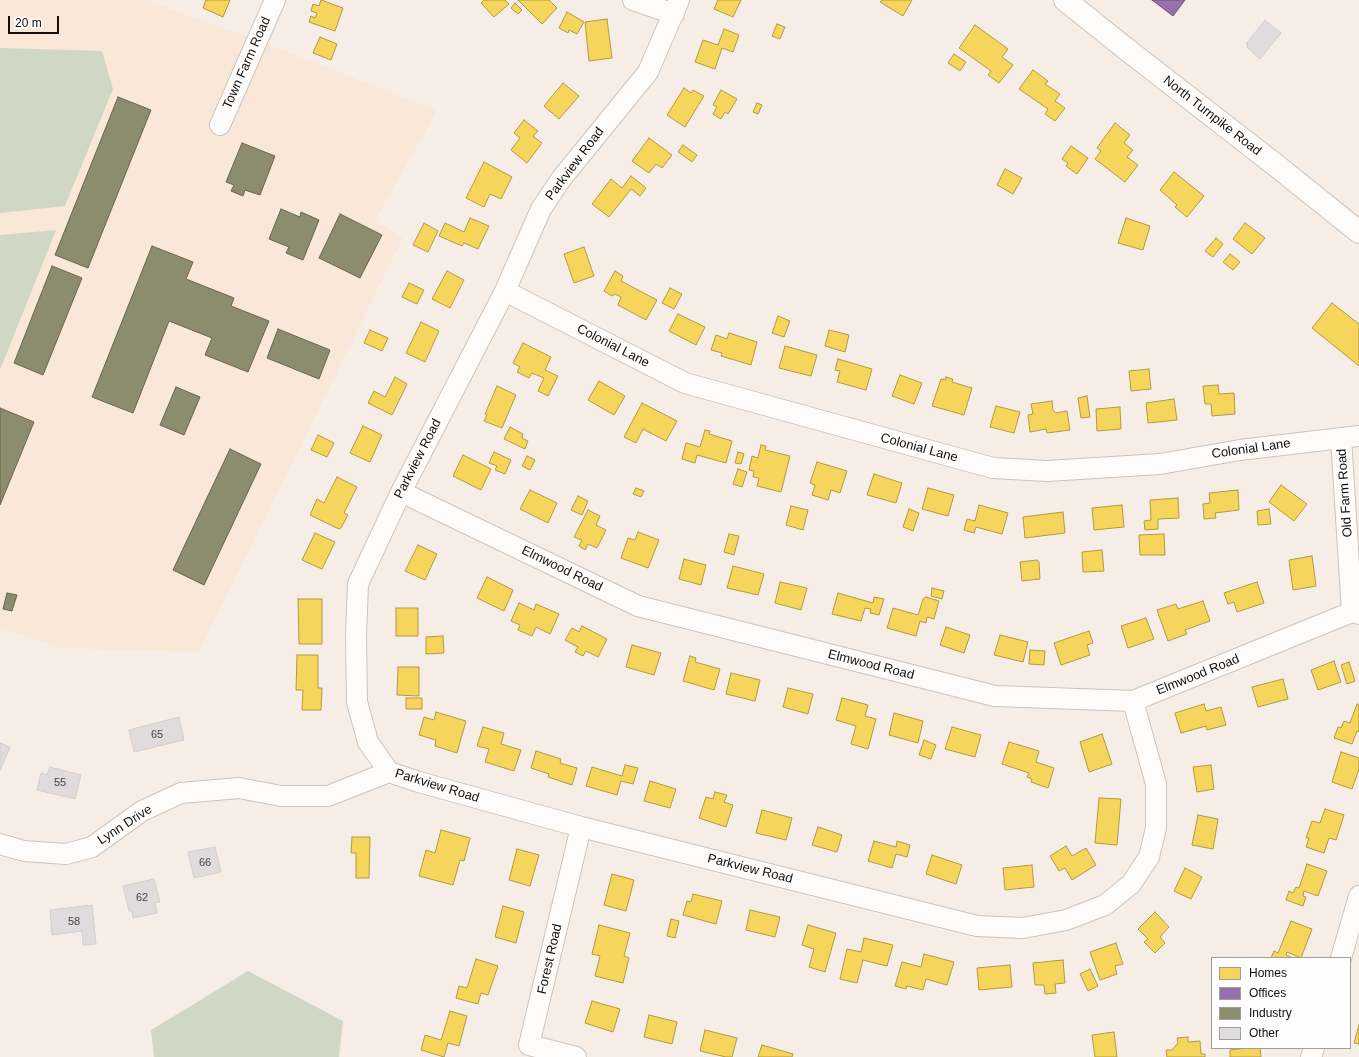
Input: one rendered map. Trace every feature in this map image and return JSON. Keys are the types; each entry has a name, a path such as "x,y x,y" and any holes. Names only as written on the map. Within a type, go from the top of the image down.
{"main road":[{"name":"North Turnpike Road","path":"1065,0 1359,232"}],"street":[{"name":"Town Farm Road","path":"220,125 275,0"},
{"path":"633,0 677,7"},
{"name":"Parkview Road","path":"677,7 648,72 561,179 541,209 505,291 401,492 358,584 356,636 357,702 368,742 389,772 420,782 581,827 977,926 1023,928 1066,920 1105,905 1131,884 1149,857 1156,828 1156,784 1133,701"},
{"name":"Colonial Lane","path":"505,291 685,383 993,468 1047,471 1160,464 1240,450 1350,437"},
{"name":"Old Farm Road","path":"1350,437 1356,613"},
{"name":"Elmwood Road","path":"401,492 638,606 995,696 1133,701 1356,613"},
{"name":"Lynn Drive","path":"0,844 24,852 66,854 92,846 142,811 181,793 239,788 281,796 328,796 389,772"},
{"name":"Forest Road","path":"576,1057 530,1045 581,827"},
{"path":"1341,957 1359,896"}],"shaded area":[{"path":"0,0 146,0 268,44 437,111 375,220 403,238 199,652 61,648 0,628"}],"green space":[{"path":"0,48 102,51 113,89 65,206 0,213"},
{"path":"56,230 0,370 0,235"},
{"path":"248,971 343,1021 339,1057 154,1057 151,1030"}],"building: Homes":[{"path":"206,0 230,0 223,17 203,8"},
{"path":"321,0 343,8 335,31 309,22 311,16 315,18 317,13 311,11 313,4 319,6"},
{"path":"484,0 505,0 509,4 494,17 481,3"},
{"path":"518,0 549,0 557,8 542,24"},
{"path":"718,0 741,0 733,17 714,9"},
{"path":"882,0 912,0 903,16 880,2"},
{"path":"515,3 522,10 518,14 511,8"},
{"path":"567,12 584,22 577,34 569,30 568,33 559,28"},
{"path":"607,19 612,58 589,61 585,22"},
{"path":"777,24 785,27 780,39 772,36"},
{"path":"975,25 1008,49 1002,57 1013,65 999,83 988,75 991,71 959,48"},
{"path":"724,29 739,35 733,52 722,48 715,69 695,62 703,40 718,45"},
{"path":"320,37 337,44 331,60 313,53"},
{"path":"954,54 966,62 960,71 948,63"},
{"path":"1033,70 1048,81 1045,84 1060,94 1055,101 1065,108 1055,121 1045,114 1048,109 1019,89"},
{"path":"563,83 579,96 559,119 544,106"},
{"path":"684,88 691,93 693,90 704,96 685,127 667,115"},
{"path":"721,90 737,99 728,114 725,112 721,119 713,114 717,107 713,105"},
{"path":"757,103 762,105 758,114 753,112"},
{"path":"524,120 538,131 533,136 542,143 527,163 511,150 520,138 514,133"},
{"path":"1115,123 1130,135 1124,143 1133,150 1127,157 1138,165 1125,182 1095,159 1101,151 1097,148"},
{"path":"649,138 672,155 662,168 656,164 649,173 632,161"},
{"path":"683,145 697,155 692,162 678,152"},
{"path":"1071,146 1088,158 1077,174 1066,166 1068,163 1062,159"},
{"path":"484,162 512,177 501,199 490,194 484,207 466,198"},
{"path":"1005,169 1022,178 1013,194 997,185"},
{"path":"1174,172 1204,196 1187,217 1175,207 1177,205 1160,190"},
{"path":"631,176 646,188 640,196 631,189 609,217 592,204 611,179 622,188"},
{"path":"470,218 489,226 478,249 464,243 462,246 439,236 445,223 464,232"},
{"path":"1126,218 1150,226 1143,250 1118,243"},
{"path":"424,223 438,231 428,252 413,245"},
{"path":"1245,223 1265,238 1252,254 1233,239"},
{"path":"1216,238 1223,244 1213,257 1205,251"},
{"path":"584,247 594,276 574,283 564,254"},
{"path":"1230,254 1240,262 1233,270 1223,262"},
{"path":"447,271 464,280 450,308 432,299"},
{"path":"615,271 623,276 621,281 657,300 646,320 618,305 621,297 615,294 612,296 604,291"},
{"path":"409,283 424,290 417,304 402,297"},
{"path":"670,288 682,294 674,309 662,303"},
{"path":"1332,303 1359,324 1359,366 1312,328"},
{"path":"678,314 705,327 696,345 669,331"},
{"path":"778,316 790,321 784,337 772,333"},
{"path":"421,322 439,331 425,362 406,353"},
{"path":"370,330 388,338 382,351 364,343"},
{"path":"829,330 849,335 845,352 825,346"},
{"path":"729,333 757,342 751,365 721,356 722,353 711,350 716,335 727,339"},
{"path":"523,343 551,357 545,370 558,376 548,396 538,391 544,378 532,373 529,378 517,372 520,367 513,363"},
{"path":"785,346 817,355 811,376 779,368"},
{"path":"838,359 872,369 866,390 837,382 840,371 835,370"},
{"path":"1149,369 1151,389 1131,391 1129,371"},
{"path":"900,375 922,383 914,404 892,396"},
{"path":"395,377 407,384 392,415 368,403 374,391 385,397"},
{"path":"946,377 953,379 952,382 972,388 964,415 932,406 941,379 945,380"},
{"path":"599,381 625,396 614,415 588,400"},
{"path":"1218,385 1219,394 1234,393 1235,414 1212,416 1211,404 1205,404 1203,386"},
{"path":"497,386 516,395 502,428 484,421 487,415 485,414"},
{"path":"1087,396 1090,417 1081,418 1078,398"},
{"path":"1174,399 1177,420 1148,423 1146,403"},
{"path":"1052,401 1053,410 1056,413 1067,411 1070,430 1047,433 1046,429 1030,432 1028,415 1033,414 1031,404"},
{"path":"642,403 677,421 666,441 643,429 636,443 624,437"},
{"path":"996,406 1020,412 1014,433 990,427"},
{"path":"1120,407 1121,429 1097,431 1096,409"},
{"path":"363,426 382,435 370,462 350,453"},
{"path":"510,427 523,434 522,438 528,441 525,449 504,439"},
{"path":"705,430 710,431 709,434 732,441 726,463 697,455 695,463 682,459 686,443 700,447"},
{"path":"318,435 334,443 327,457 311,450"},
{"path":"761,445 766,446 765,450 790,456 781,492 757,486 759,478 753,477 754,471 749,470 752,456 758,458"},
{"path":"494,452 511,460 505,474 495,470 497,466 489,463"},
{"path":"738,452 744,454 741,464 735,463"},
{"path":"463,455 491,469 481,490 453,476"},
{"path":"527,456 535,460 530,470 522,466"},
{"path":"817,462 847,471 840,493 831,490 828,500 812,495 815,485 810,483"},
{"path":"738,469 747,472 742,487 733,484"},
{"path":"874,474 902,483 896,503 867,495"},
{"path":"337,477 357,487 344,513 348,515 339,529 310,515 317,499 324,503"},
{"path":"1281,485 1307,504 1294,521 1269,502"},
{"path":"636,488 644,491 641,497 633,494"},
{"path":"928,488 954,495 948,516 922,509"},
{"path":"530,490 557,503 548,523 520,509"},
{"path":"1238,490 1239,510 1215,513 1216,518 1204,519 1203,504 1210,503 1209,493"},
{"path":"578,496 588,501 582,515 571,510"},
{"path":"1178,498 1179,518 1158,519 1158,529 1145,530 1144,521 1151,520 1150,500"},
{"path":"979,505 1008,513 1002,534 976,527 974,533 964,530 967,519 975,521"},
{"path":"1122,505 1124,527 1094,530 1092,508"},
{"path":"791,506 808,510 803,530 786,525"},
{"path":"909,509 919,513 913,531 903,527"},
{"path":"1269,509 1271,524 1258,525 1257,511"},
{"path":"588,510 600,516 596,525 606,530 597,548 588,544 585,550 579,546 582,540 574,537"},
{"path":"1063,512 1065,533 1025,538 1023,517"},
{"path":"638,532 659,540 648,568 621,558 628,538 635,540"},
{"path":"315,533 335,542 322,569 302,560"},
{"path":"729,534 739,536 734,555 724,552"},
{"path":"1164,534 1165,555 1140,555 1139,535"},
{"path":"418,545 437,554 425,580 405,571"},
{"path":"1102,550 1104,571 1083,572 1082,552"},
{"path":"1312,556 1316,586 1293,590 1289,560"},
{"path":"684,559 706,565 701,585 679,579"},
{"path":"1037,560 1039,562 1040,579 1022,581 1020,562"},
{"path":"733,566 764,574 758,595 727,588"},
{"path":"487,577 513,590 504,611 477,598"},
{"path":"780,582 807,588 801,610 775,603"},
{"path":"1257,582 1264,603 1237,612 1234,602 1228,604 1224,593"},
{"path":"932,588 944,591 942,599 931,596"},
{"path":"838,593 873,603 874,597 884,599 879,615 870,613 871,609 865,608 861,621 832,614"},
{"path":"926,597 939,601 934,619 927,617 926,623 920,621 916,636 887,628 893,608 918,615 923,599"},
{"path":"298,599 322,599 322,644 299,644"},
{"path":"1203,601 1210,621 1185,630 1187,634 1168,641 1157,610 1176,604 1178,609"},
{"path":"519,603 534,610 536,604 559,614 550,634 536,627 532,636 518,630 520,625 511,621"},
{"path":"396,608 418,608 418,636 396,636"},
{"path":"1146,618 1154,639 1128,648 1121,626"},
{"path":"582,626 607,639 598,657 586,651 583,656 575,652 578,647 565,640 572,628 579,632"},
{"path":"946,627 970,635 964,653 940,645"},
{"path":"1089,631 1093,643 1087,645 1090,655 1061,665 1054,643"},
{"path":"1000,635 1028,642 1023,662 994,655"},
{"path":"443,636 444,653 426,654 426,637"},
{"path":"632,645 661,653 654,675 626,667"},
{"path":"1030,650 1045,651 1044,665 1029,664"},
{"path":"297,655 318,655 318,688 322,688 321,710 302,710 303,690 296,690"},
{"path":"690,656 696,658 695,662 720,669 714,690 683,681"},
{"path":"1334,661 1341,682 1318,690 1311,670"},
{"path":"1349,662 1355,681 1347,684 1341,665"},
{"path":"398,667 419,667 419,696 397,695"},
{"path":"731,673 760,680 755,701 726,694"},
{"path":"1283,679 1288,699 1258,707 1252,687"},
{"path":"788,688 813,694 808,714 783,707"},
{"path":"406,698 422,698 422,709 406,709"},
{"path":"842,698 868,705 865,716 876,719 868,749 851,744 856,726 836,720"},
{"path":"1204,704 1206,711 1221,707 1226,725 1207,730 1206,726 1181,733 1175,713"},
{"path":"1357,704 1359,705 1359,732 1357,731 1352,744 1334,738 1338,727 1341,728 1344,721 1350,723"},
{"path":"436,712 466,721 457,753 435,746 436,740 419,735 424,717 434,720"},
{"path":"894,713 923,721 918,743 889,735"},
{"path":"483,727 504,733 501,744 521,750 514,771 485,762 489,749 477,746"},
{"path":"952,727 981,735 975,757 945,749"},
{"path":"1102,734 1112,764 1089,772 1080,742"},
{"path":"924,740 936,745 931,759 919,755"},
{"path":"1009,742 1039,751 1036,762 1054,768 1048,788 1031,782 1032,779 1027,777 1029,773 1002,764"},
{"path":"536,751 561,759 560,763 577,768 572,785 548,777 549,774 531,768"},
{"path":"1341,752 1359,758 1359,769 1352,789 1332,782"},
{"path":"625,765 638,768 633,784 621,781 617,795 586,786 592,767 622,776"},
{"path":"1211,765 1214,789 1197,792 1193,767"},
{"path":"650,781 676,789 670,808 644,801"},
{"path":"715,792 727,795 724,802 733,805 726,827 699,818 706,797 713,799"},
{"path":"1099,798 1121,799 1117,845 1095,843"},
{"path":"1325,809 1344,815 1336,840 1329,838 1324,853 1306,847 1309,838 1306,838 1312,821 1320,823"},
{"path":"762,810 792,818 786,840 756,833"},
{"path":"1198,815 1218,819 1213,849 1192,845"},
{"path":"818,827 842,835 837,852 812,845"},
{"path":"441,830 470,838 464,861 460,860 453,885 419,876 426,850 435,853"},
{"path":"352,837 370,837 369,878 356,878 356,853 351,853"},
{"path":"874,841 896,847 897,841 910,845 907,857 896,854 892,868 868,861"},
{"path":"1066,846 1072,856 1086,848 1096,865 1072,880 1065,868 1059,871 1050,856"},
{"path":"517,849 539,855 530,886 509,880"},
{"path":"932,855 962,865 956,884 926,874"},
{"path":"1307,864 1327,871 1318,896 1304,891 1303,896 1306,897 1303,906 1286,900 1289,891 1293,893 1296,887 1299,888"},
{"path":"1032,865 1034,887 1005,890 1003,868"},
{"path":"1185,868 1202,877 1191,899 1174,891"},
{"path":"612,874 634,880 626,911 604,905"},
{"path":"693,894 722,901 716,924 683,915 687,901 691,902"},
{"path":"503,906 524,912 516,943 495,937"},
{"path":"750,910 780,917 775,937 746,930"},
{"path":"1155,912 1169,927 1160,937 1165,943 1155,953 1144,942 1148,939 1138,929"},
{"path":"671,919 679,921 675,938 667,936"},
{"path":"1291,921 1312,929 1301,957 1287,952 1286,955 1291,957 1271,957 1274,951 1278,953"},
{"path":"599,925 630,933 624,956 629,958 623,983 595,976 600,956 592,954"},
{"path":"808,925 836,933 825,972 809,967 814,949 802,945"},
{"path":"864,938 893,945 887,966 863,960 857,983 840,979 847,949 861,952"},
{"path":"1116,943 1123,964 1115,966 1117,974 1100,980 1090,952"},
{"path":"924,954 954,962 947,985 926,979 923,990 907,986 906,989 895,986 902,962 921,967"},
{"path":"476,959 498,966 488,995 481,993 478,1004 456,998 459,986 467,988"},
{"path":"1063,960 1065,983 1055,984 1056,993 1045,994 1044,985 1035,985 1033,963"},
{"path":"1010,965 1012,987 979,990 977,968"},
{"path":"1090,969 1098,986 1088,991 1080,974"},
{"path":"592,1001 620,1009 613,1032 585,1023"},
{"path":"450,1011 467,1016 459,1046 448,1043 444,1057 421,1050 425,1035 441,1040"},
{"path":"649,1015 677,1022 672,1044 644,1037"},
{"path":"1359,1025 1359,1044 1354,1043"},
{"path":"705,1030 737,1038 732,1057 700,1051"},
{"path":"1114,1032 1117,1057 1095,1057 1092,1035"},
{"path":"1188,1037 1188,1042 1200,1041 1201,1054 1205,1054 1205,1057 1167,1057 1166,1050 1172,1050 1178,1043 1177,1038"},
{"path":"762,1045 793,1054 792,1057 758,1057"},
{"path":"1260,1049 1261,1057 1230,1057 1230,1050"}],"building: Offices":[{"path":"1152,0 1185,0 1173,16"}],"building: Industry":[{"path":"118,97 151,110 88,268 55,255"},
{"path":"242,143 275,156 260,195 245,190 243,196 231,191 234,185 226,182"},
{"path":"281,209 300,217 301,212 319,220 303,260 286,253 289,247 269,239"},
{"path":"340,214 382,235 360,278 319,258"},
{"path":"152,246 193,262 186,279 234,298 231,306 269,321 248,372 205,355 212,338 169,321 133,413 92,397"},
{"path":"52,266 82,278 43,375 14,363"},
{"path":"278,329 330,350 319,379 267,358"},
{"path":"176,387 200,397 184,435 160,425"},
{"path":"0,408 34,422 0,505"},
{"path":"230,449 261,464 204,585 173,570"},
{"path":"7,593 17,595 12,611 3,609"}],"building: Other":[{"path":"1265,20 1281,33 1260,59 1247,47 1248,45 1246,44"},
{"path":"179,717 184,740 134,752 129,730"},
{"path":"0,743 10,747 0,770"},
{"path":"50,767 81,775 75,799 37,790 41,773 47,775"},
{"path":"215,847 221,872 194,878 188,852"},
{"path":"154,879 160,902 155,903 157,913 133,918 132,911 129,911 123,886"},
{"path":"92,905 96,944 83,945 82,931 52,935 50,910"}]}
